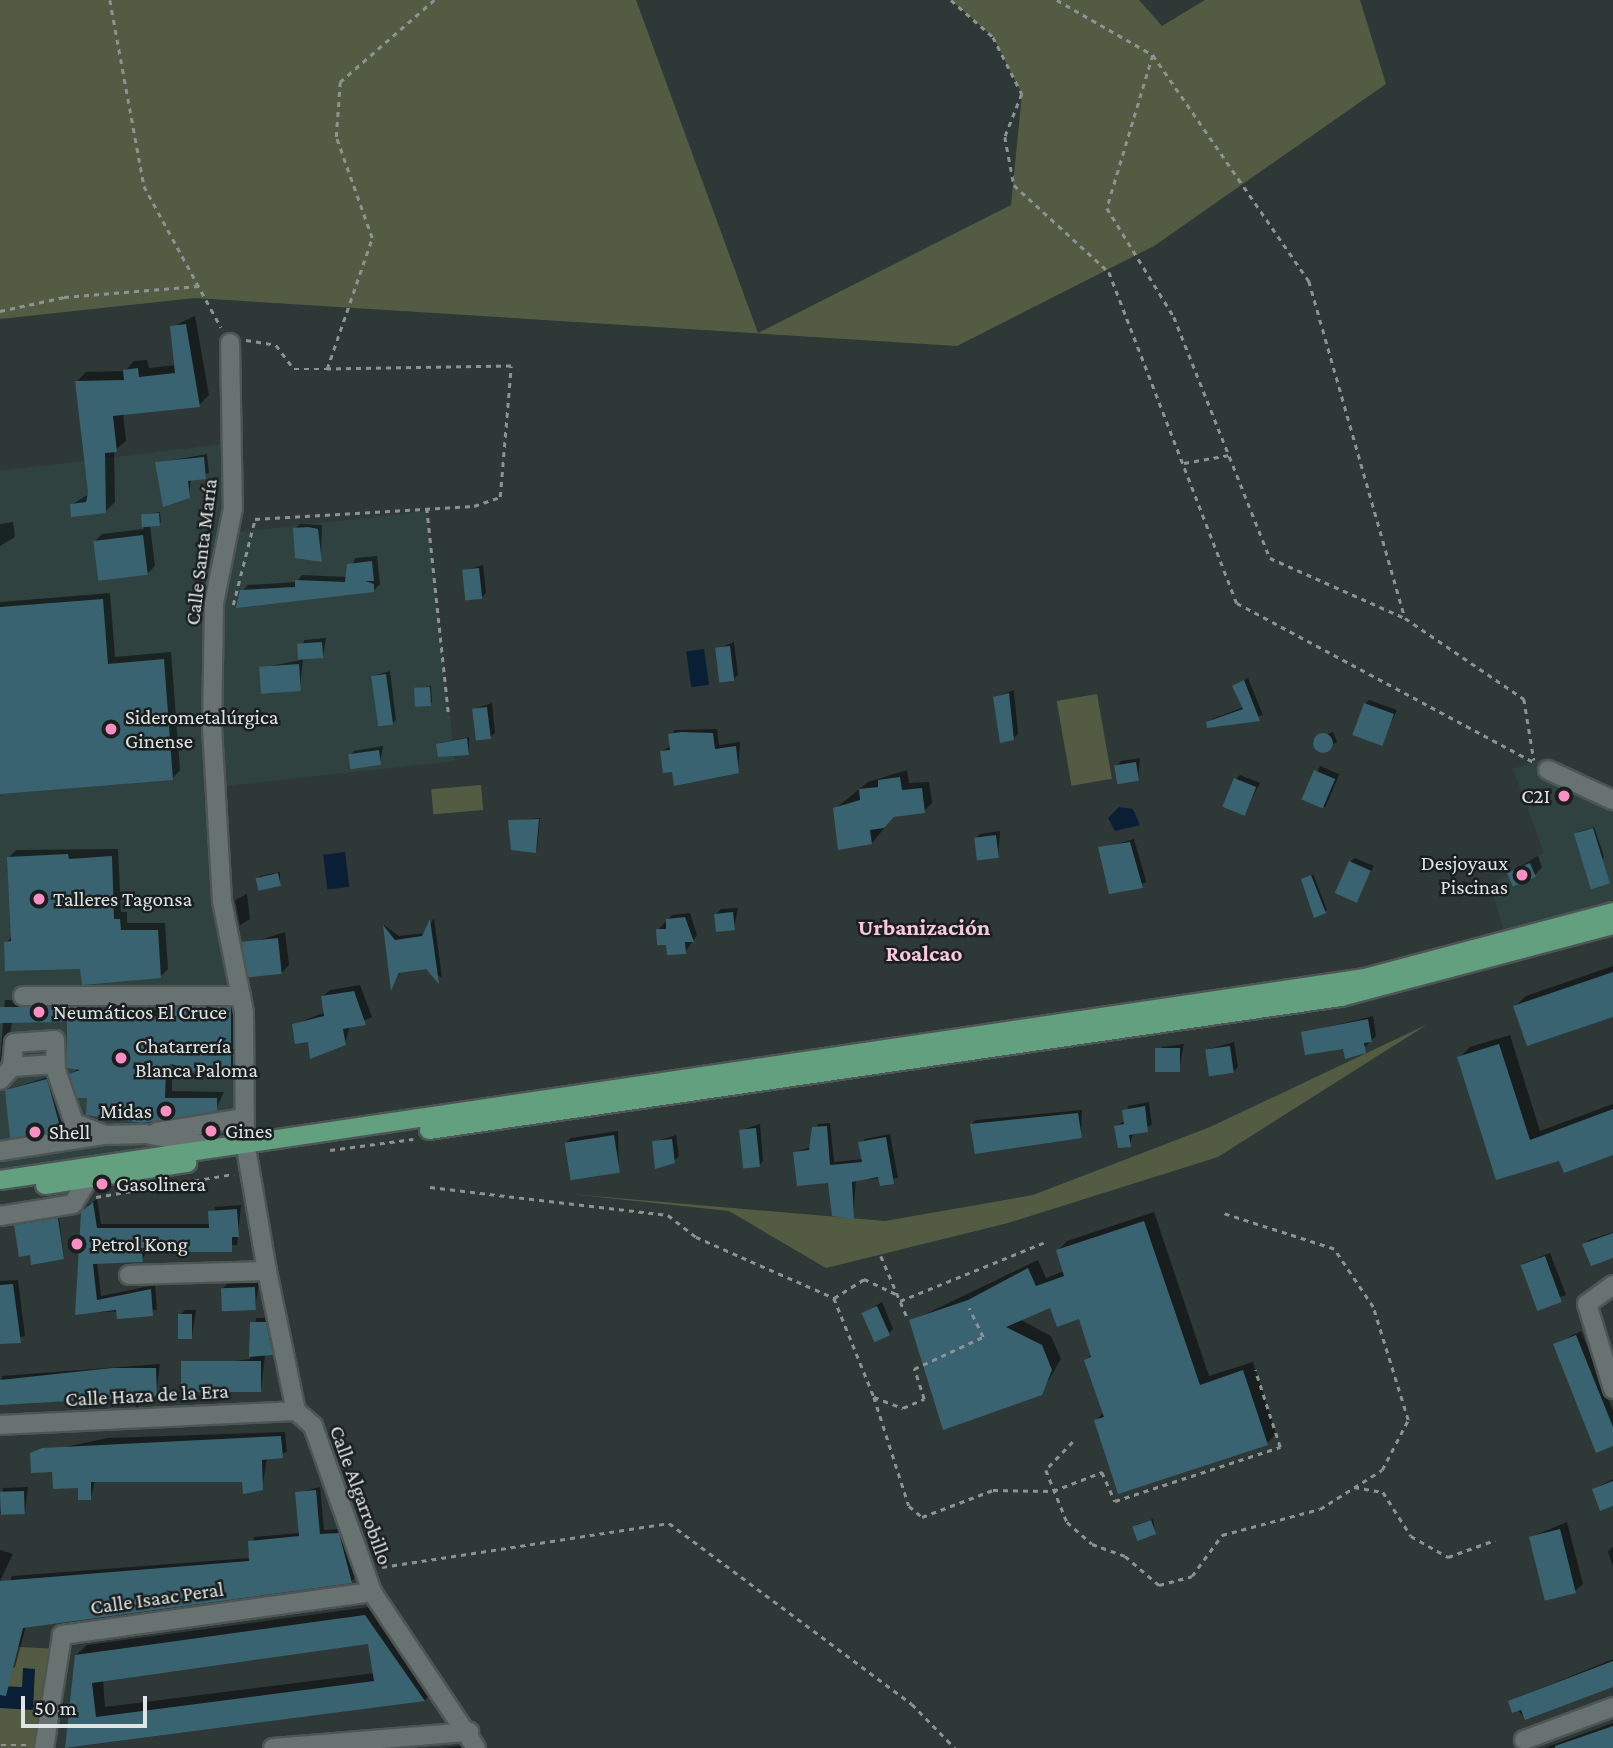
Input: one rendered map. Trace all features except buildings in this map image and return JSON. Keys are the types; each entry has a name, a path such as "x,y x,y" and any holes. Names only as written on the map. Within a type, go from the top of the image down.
{"main road":[{"path":"0,1192 88,1179 246,1148 1365,978 1613,912"},
{"path":"0,1180 218,1146 246,1148 1341,997 1613,925"}],"street":[{"name":"Calle Santa María","path":"230,343 233,508 214,603 212,727 222,901 241,996 246,1148"},
{"path":"1541,767 1613,800"},
{"path":"23,996 241,996"},
{"path":"6,1074 55,1064 74,1123 105,1135"},
{"path":"0,1151 105,1135 145,1134 243,1118"},
{"path":"145,1134 218,1146"},
{"name":"Calle Algarrobillo","path":"246,1148 267,1271 296,1411 313,1426 372,1592 472,1740"},
{"path":"0,1216 73,1204 88,1179"},
{"path":"129,1276 267,1271"},
{"path":"1605,1288 1587,1304 1588,1320 1613,1389"},
{"name":"Calle Haza de la Era","path":"0,1425 296,1411"},
{"name":"Calle Isaac Peral","path":"44,1746 62,1634 372,1592"},
{"path":"1524,1740 1613,1707"},
{"path":"273,1748 472,1740"}],"path":[{"path":"110,0 144,186 230,343 258,339 276,345 294,369 511,366 500,497 474,506 255,519 231,612"},
{"path":"327,369 372,238 336,137 340,82 434,0"},
{"path":"951,0 993,37 1021,94 1005,137 1014,185 1109,272 1237,603 1541,767"},
{"path":"1057,0 1153,55 1309,281 1405,618"},
{"path":"1153,55 1107,208 1174,317 1270,558 1405,618 1524,699 1541,767"},
{"path":"0,311 64,297 199,286"},
{"path":"1183,463 1229,455"},
{"path":"427,507 449,717"},
{"path":"430,1187 668,1215 696,1237 834,1298 874,1396 909,1506 922,1517 993,1490 1053,1491 1102,1472 1115,1501 1280,1447 1255,1370"},
{"path":"1073,1442 1046,1470 1067,1522 1092,1544 1125,1556 1159,1585 1192,1576 1222,1535 1320,1509 1382,1470 1408,1420 1373,1307 1334,1249 1222,1213"},
{"path":"900,1301 1045,1242"},
{"path":"881,1256 907,1317"},
{"path":"834,1298 864,1279 896,1294"},
{"path":"874,1396 903,1408 924,1399 914,1369 983,1337 969,1308"},
{"path":"1354,1487 1384,1492 1411,1536 1448,1557 1495,1540"},
{"path":"364,1569 669,1523 912,1704 955,1748"},
{"path":"1,1745 44,1746"}],"shaded area":[{"path":"232,443 229,533 427,511 455,761 218,787 241,1151 0,1183 0,471"},
{"path":"1545,758 1596,797 1613,799 1613,900 1505,934 1490,885 1544,853 1513,769"}],"green space":[{"path":"0,0 636,0 758,333 1011,205 1022,94 993,37 951,0 1139,0 1162,26 1205,0 1360,0 1386,84 1154,246 957,346 195,298 0,319"},
{"path":"1097,694 1112,779 1072,786 1057,701"},
{"path":"481,785 483,810 433,814 431,789"},
{"path":"1428,1024 1218,1157 1008,1223 826,1268 729,1211 570,1194 885,1221 1033,1195 1210,1127"},
{"path":"0,1646 59,1649 44,1748 0,1748"}],"water":[{"path":"704,649 709,685 691,687 686,652"},
{"path":"1119,807 1133,809 1140,825 1115,831 1108,818"},
{"path":"345,852 349,887 327,889 323,855"},
{"path":"23,1668 35,1669 33,1710 0,1708 0,1686 22,1687"}],"place":[{"name":"Siderometalúrgica Ginense","path":"111,729"},
{"name":"C2I","path":"1564,796"},
{"name":"Desjoyaux Piscinas","path":"1522,875"},
{"name":"Talleres Tagonsa","path":"39,899"},
{"name":"Neumáticos El Cruce","path":"39,1012"},
{"name":"Chatarrería Blanca Paloma","path":"121,1058"},
{"name":"Midas","path":"166,1111"},
{"name":"Gines","path":"211,1131"},
{"name":"Shell","path":"35,1132"},
{"name":"Gasolinera","path":"102,1184"},
{"name":"Petrol Kong","path":"77,1244"}],"district":[{"name":"Urbanización Roalcao","path":"924,940"}]}
